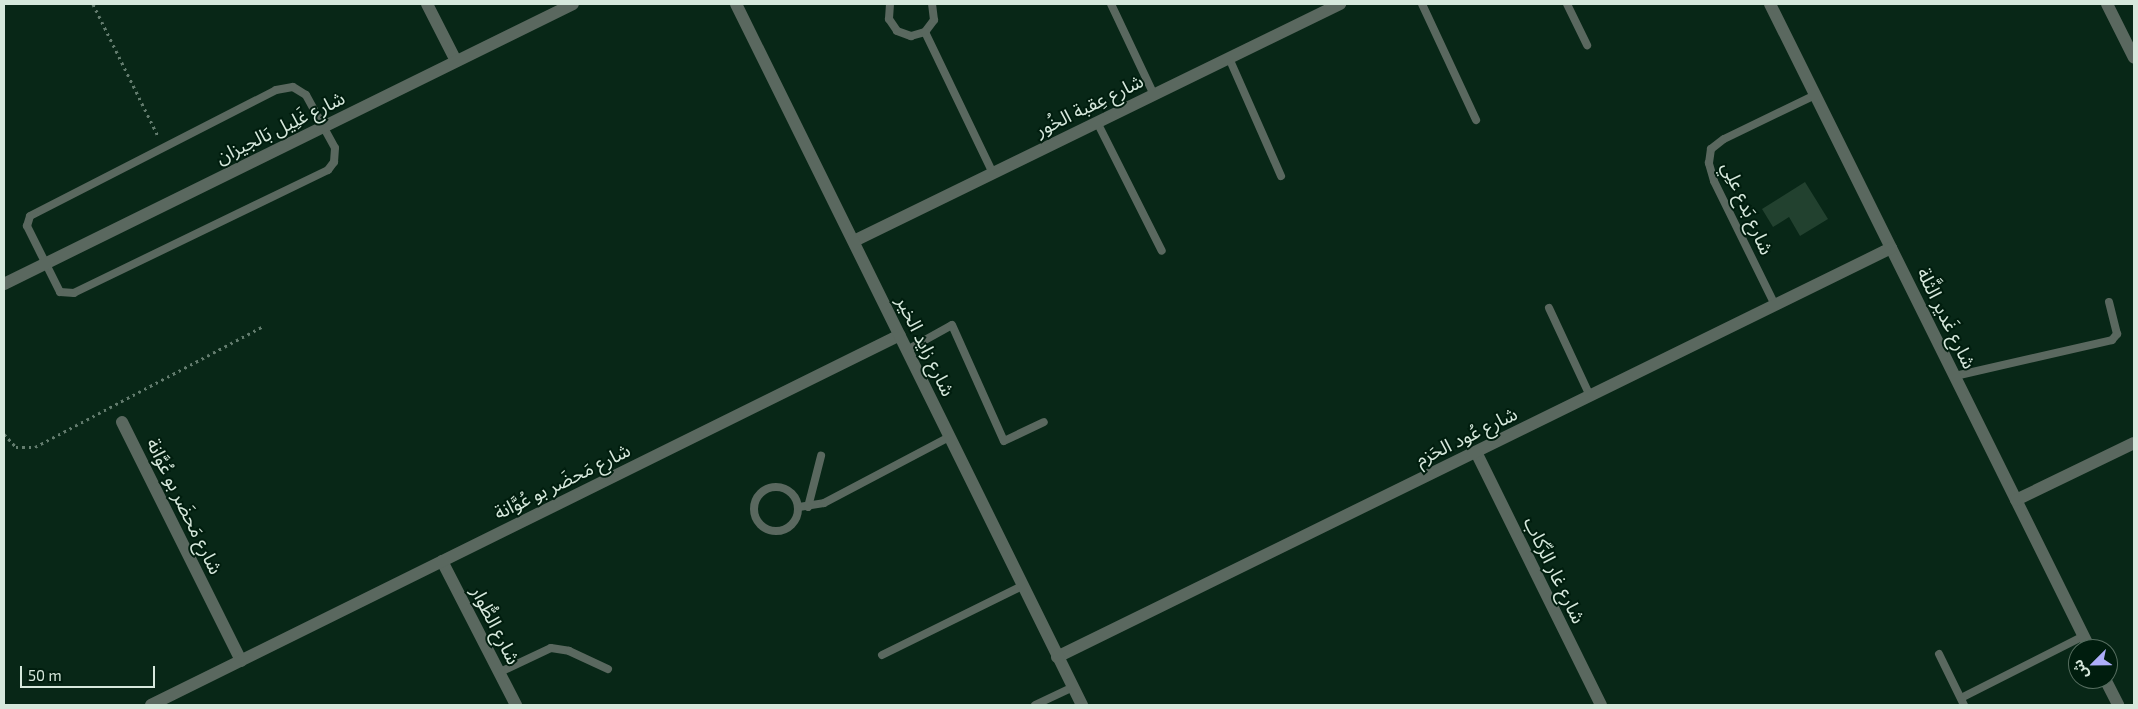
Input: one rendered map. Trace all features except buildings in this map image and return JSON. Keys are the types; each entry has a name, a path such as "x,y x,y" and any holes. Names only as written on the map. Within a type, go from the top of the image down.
{"street":[{"path":"427,4 456,62"},
{"name":"شارع غَلِيل بَالجيزان","path":"4,284 573,4"},
{"name":"شارع زايد الخير","path":"736,4 1082,705"},
{"name":"شارع عِقبة الخُور","path":"854,241 1340,4"},
{"name":"شارع غَدير الثَّلة","path":"1770,4 2085,639"},
{"path":"2107,4 2134,58"},
{"name":"شارع عُود الحَزم","path":"1057,656 1891,248"},
{"name":"شارع مَحضَر بو عُوَّانة","path":"151,705 900,335"},
{"name":"شارع مَحضَر بو عُوَّانة","path":"122,422 241,661"},
{"path":"2016,500 2134,443"},
{"name":"شارع غار الرِّكاب","path":"1476,452 1601,705"},
{"name":"شارع الطُّوار","path":"442,561 516,705"},
{"path":"2110,689 2118,705"}],"lane":[{"path":"890,4 889,19 897,31 911,36 925,32 934,20 932,4"},
{"path":"1111,4 1154,95"},
{"path":"1422,4 1476,120"},
{"path":"1567,4 1587,45"},
{"path":"925,32 994,173"},
{"path":"1229,58 1281,176"},
{"path":"292,87 306,95 325,126 335,155 328,170 319,176 69,294 60,292 27,226 30,216 284,88 292,87"},
{"name":"شارع بَدع علِي","path":"1775,305 1714,181 1709,163 1710,149 1724,139 1815,95"},
{"path":"1097,122 1162,251"},
{"path":"1954,376 2112,340 2117,334 2109,302"},
{"path":"1549,308 1590,396"},
{"path":"907,350 952,325 1004,441 1044,422"},
{"path":"798,507 808,507 824,503 949,437"},
{"path":"808,507 821,456"},
{"path":"774,487 781,487 793,494 798,507 796,521 785,530 771,531 759,524 753,511 757,497 767,488 774,487"},
{"path":"882,655 1022,586"},
{"path":"1939,654 1962,702 2084,636"},
{"path":"500,672 551,648 569,651 608,669"},
{"path":"1035,705 1073,687"}],"path":[{"path":"92,4 164,148"},
{"path":"4,434 16,447 35,448 262,327"}]}
